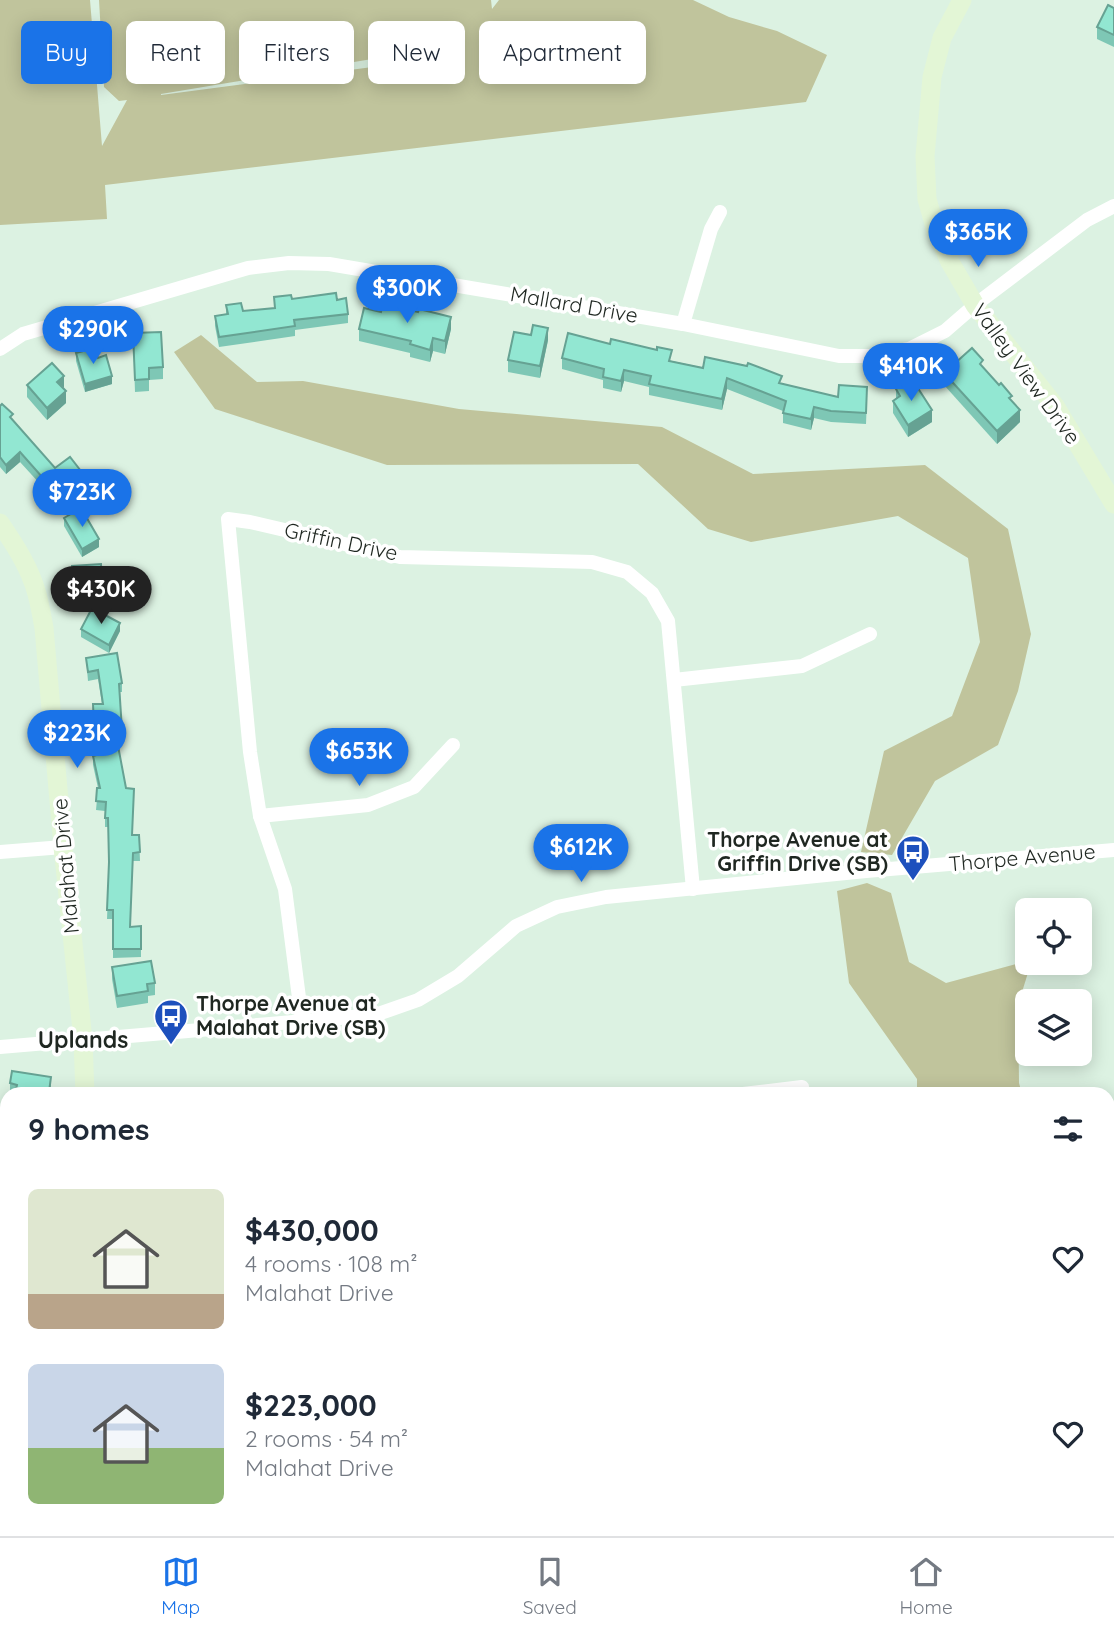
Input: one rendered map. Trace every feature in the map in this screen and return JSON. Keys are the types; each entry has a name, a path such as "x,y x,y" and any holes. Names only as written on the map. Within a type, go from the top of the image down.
{"street":[{"name":"Valley View Drive","path":"962,0 942,38 932,77 926,178 927,199 936,231 975,305 1055,406 1114,504"},
{"name":"Mallard Drive","path":"0,349 23,334 101,310 248,268 289,263 329,264 683,324 839,356 870,356 909,349 945,331 1087,220 1114,206"},
{"path":"683,324 711,229 720,212"},
{"name":"Griffin Drive","path":"302,1021 285,889 260,816 250,752 229,519 400,557 593,562 627,572 652,593 668,621 693,889"},
{"name":"Malahat Drive","path":"0,523 28,568 37,592 44,628 83,1040 85,1087"},
{"path":"674,680 802,666 870,634"},
{"path":"260,816 368,805 414,788 453,745"},
{"path":"0,852 64,847"},
{"name":"Thorpe Avenue","path":"0,1048 375,1015 418,1000 458,976 516,926 557,907 606,897 1114,850"}],"green space":[{"path":"0,0 90,0 92,21 21,21 21,84 97,84 102,146 127,100 119,101 104,87 104,84 112,84 112,21 100,21 99,0 491,0 492,9 499,0 693,0 729,17 777,31 827,55 806,102 105,185 107,219 0,225"},
{"path":"201,335 257,382 303,381 459,409 662,427 753,474 925,465 1008,529 1031,634 1018,691 998,745 935,781 892,855 861,852 884,751 952,716 980,642 968,558 898,516 751,542 708,529 638,464 387,465 215,409 174,352"},
{"path":"867,883 891,893 909,962 946,983 1015,964 1015,975 1027,975 1023,989 1015,989 1015,1066 1019,1066 1020,1087 917,1087 917,1079 849,983 837,891"}],"building":[{"path":"1108,5 1114,8 1114,35 1097,27"},
{"path":"336,293 337,300 346,298 348,314 294,320 295,326 219,337 215,316 228,314 226,305 241,303 243,311 275,308 274,297 291,295 292,299"},
{"path":"383,303 451,317 445,341 433,338 430,350 410,344 411,341 359,329 364,308 381,312"},
{"path":"533,325 548,328 540,366 508,360 514,332 531,335"},
{"path":"161,332 163,367 149,368 149,379 135,380 133,333"},
{"path":"568,333 610,344 611,339 657,350 657,347 672,350 669,361 703,368 705,357 747,366 748,363 782,376 779,383 838,397 839,385 867,387 866,413 814,407 811,419 783,413 786,401 727,378 722,399 649,384 651,376 624,370 621,381 603,377 604,369 562,358"},
{"path":"94,348 98,358 106,355 112,376 85,384 76,353"},
{"path":"972,348 983,360 980,364 999,385 1001,383 1020,410 997,431 944,373"},
{"path":"52,363 64,376 57,382 66,391 47,408 27,385"},
{"path":"912,379 932,410 908,425 893,401 900,396 896,389"},
{"path":"2,404 13,414 10,417 55,468 70,457 84,475 79,479 84,486 70,497 62,486 52,494 41,479 43,478 20,452 6,465 0,457"},
{"path":"81,508 99,539 82,549 64,518"},
{"path":"101,564 102,590 85,591 83,577 73,578 72,566"},
{"path":"92,608 120,623 109,645 81,629"},
{"path":"117,653 122,683 119,684 122,730 115,730 126,788 134,789 132,835 139,835 140,852 133,853 130,927 141,926 141,949 113,949 113,910 107,910 108,818 105,818 106,802 96,801 97,788 100,788 93,756 100,754 94,727 93,704 103,704 98,670 88,672 86,658"},
{"path":"151,961 155,983 147,984 148,991 117,996 112,967"},
{"path":"12,1071 51,1077 50,1087 17,1087 10,1083"}],"place":[{"name":"Thorpe Avenue at Griffin Drive (SB)","path":"913,882"},
{"name":"Thorpe Avenue at Malahat Drive (SB)","path":"171,1046"}],"district":[{"name":"Uplands","path":"83,1040"}]}
